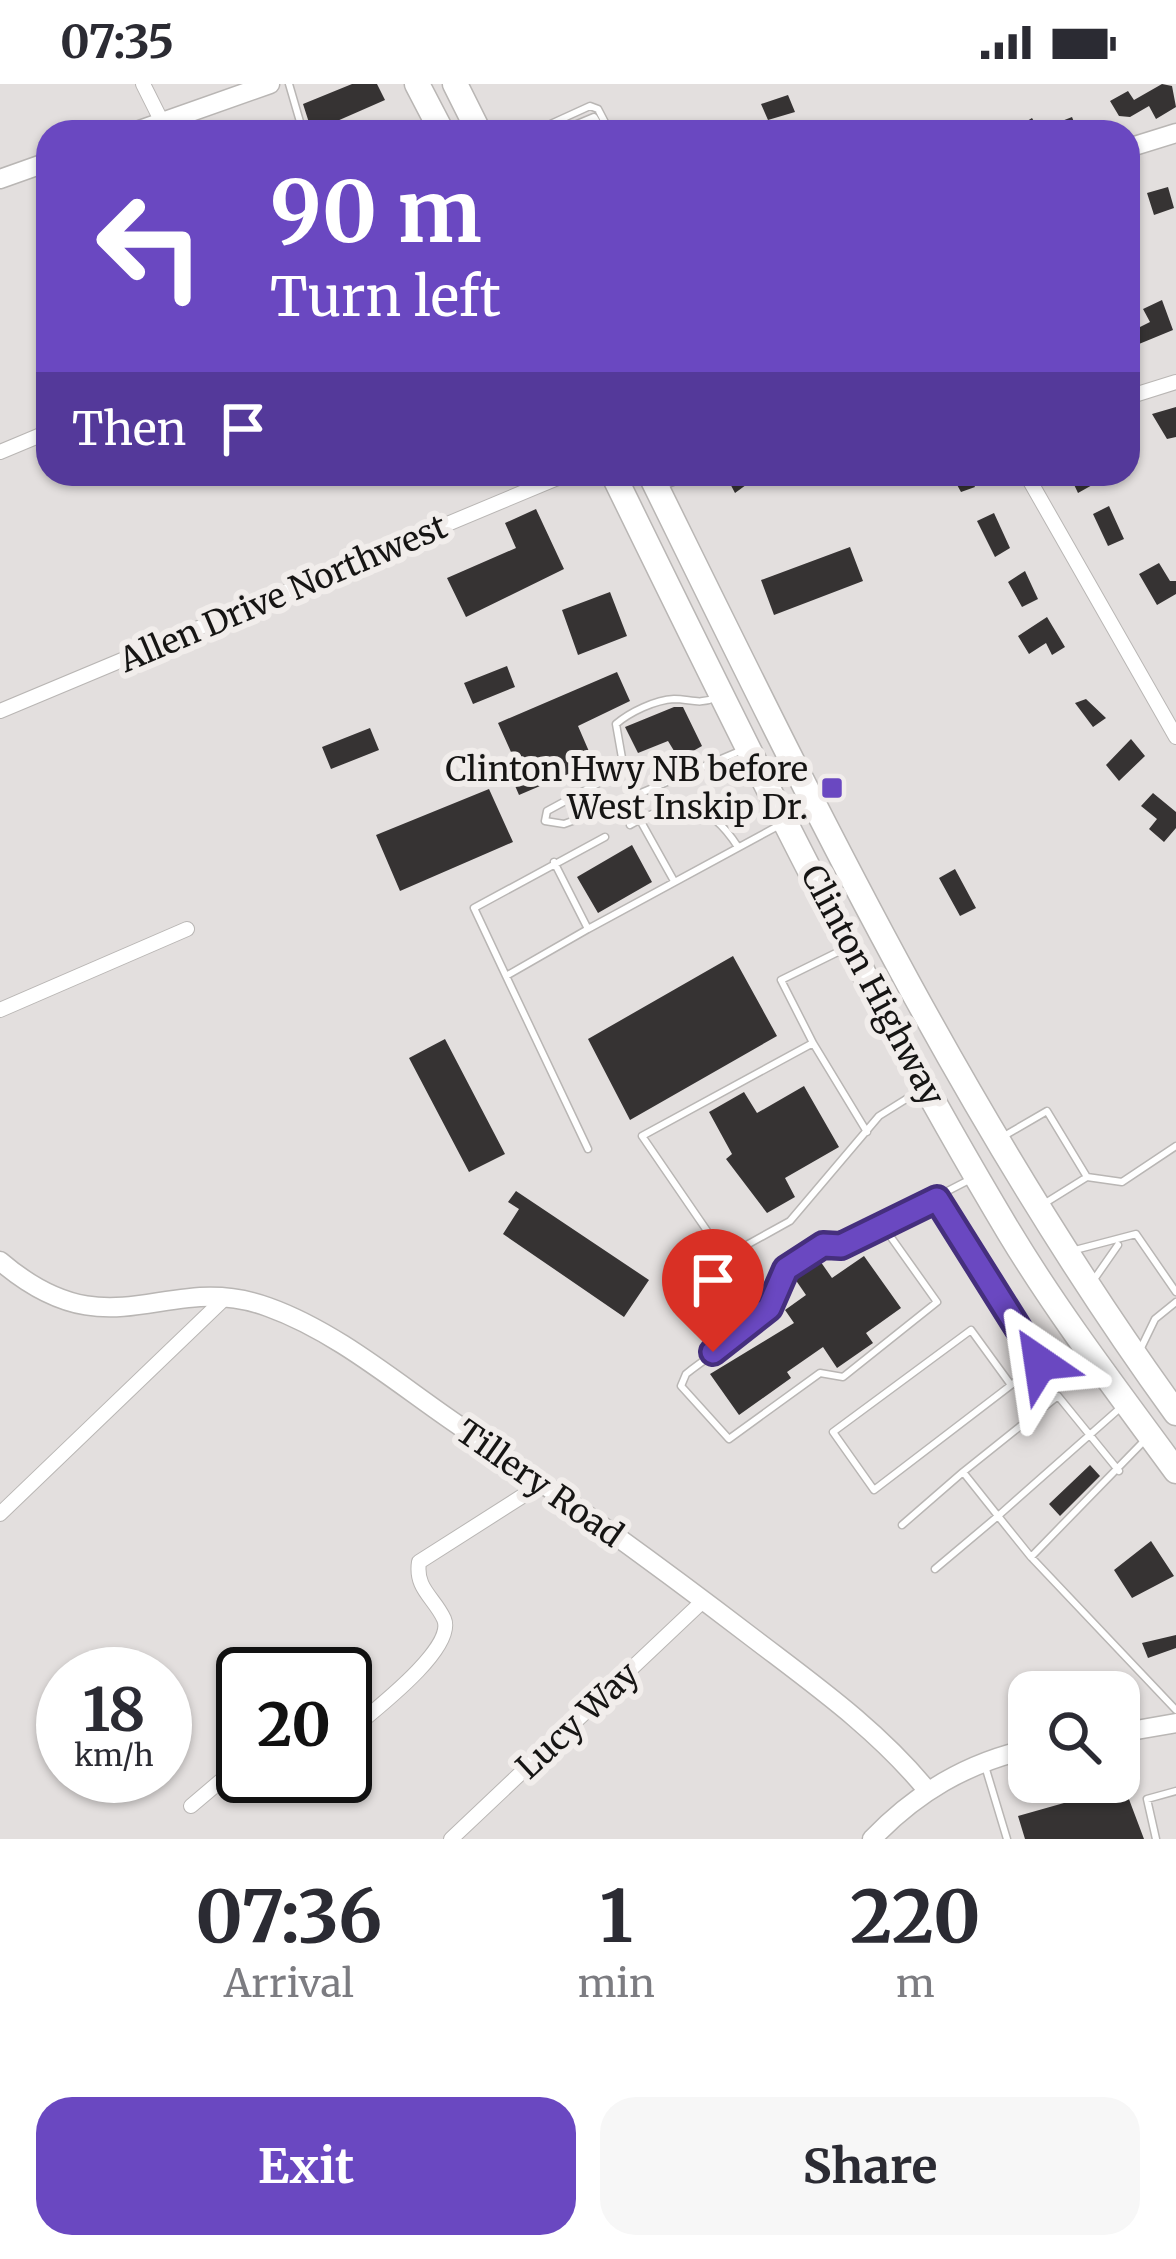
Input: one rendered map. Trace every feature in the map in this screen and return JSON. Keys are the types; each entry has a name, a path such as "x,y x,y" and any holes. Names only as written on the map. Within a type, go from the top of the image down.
{"highway":[{"path":"417,84 436,120"},
{"path":"455,84 473,120"},
{"name":"Clinton Highway","path":"620,486 850,947 976,1175 1075,1330 1176,1471"},
{"name":"Clinton Highway","path":"655,486 902,974 1036,1208 1176,1413"},
{"path":"723,694 753,683"},
{"path":"873,989 902,974"},
{"path":"1075,1330 1104,1311"}],"street":[{"path":"142,84 168,120"},
{"path":"181,120 270,84"},
{"path":"1140,144 1176,133"},
{"path":"0,179 36,166"},
{"path":"1140,393 1176,382"},
{"path":"0,452 36,437"},
{"name":"Allen Drive Northwest","path":"0,711 529,486"},
{"path":"1033,486 1176,736"},
{"path":"0,1010 188,928"},
{"name":"Tillery Road","path":"0,1261 46,1294 81,1306 124,1309 225,1298 267,1306 310,1327 543,1483 704,1600 873,1730 927,1790"},
{"path":"0,1514 225,1298"},
{"path":"372,1711 433,1656 447,1635 446,1623 421,1588 419,1562 543,1483"},
{"name":"Lucy Way","path":"451,1839 704,1600"},
{"path":"1140,1729 1176,1723"},
{"path":"872,1839 927,1790 1008,1755"},
{"path":"191,1806 216,1785"}],"lane":[{"path":"289,84 300,120"},
{"path":"560,120 590,106 598,109 602,120"},
{"path":"723,694 702,704 671,699 625,716 616,724 622,758 619,772 547,811 545,821 564,824 589,815 749,747"},
{"path":"630,825 676,807 702,808 718,816 738,847"},
{"path":"640,820 674,881"},
{"path":"506,976 786,821"},
{"path":"588,1149 474,908 605,837"},
{"path":"554,862 588,929"},
{"path":"850,947 781,980 867,1132"},
{"path":"813,1043 642,1136 725,1257 790,1221 879,1116 927,1086"},
{"path":"996,1141 1047,1111 1087,1177"},
{"path":"1036,1208 1087,1177 1122,1182 1176,1146"},
{"path":"883,1226 937,1302 843,1377 820,1372 729,1438 681,1386 686,1374 769,1308 786,1269 823,1245 841,1246 976,1175"},
{"path":"937,1199 1040,1363 874,1490 833,1432 971,1330 1011,1385"},
{"path":"1064,1250 1120,1242 1136,1234 1176,1292"},
{"path":"1089,1288 1120,1242"},
{"path":"1137,1359 1155,1319 1176,1302"},
{"path":"902,1525 1058,1396 1119,1471"},
{"path":"935,1569 1126,1403"},
{"path":"1030,1557 1119,1471 1149,1435"},
{"path":"963,1472 1030,1557 1176,1710"},
{"path":"984,1762 1007,1839"},
{"path":"1156,1839 1148,1799 1176,1791"}],"building":[{"path":"352,84 377,84 385,100 339,120 308,120 303,104"},
{"path":"1162,84 1172,86 1176,107 1156,119 1149,106 1130,117 1119,116 1110,101 1128,91 1134,100"},
{"path":"788,95 795,112 768,120 761,104"},
{"path":"1168,187 1174,208 1154,215 1147,193"},
{"path":"1162,300 1173,330 1140,344 1140,327 1150,322 1143,309"},
{"path":"1176,407 1176,437 1167,439 1152,414"},
{"path":"1109,506 1124,539 1108,546 1093,514"},
{"path":"536,509 564,569 466,617 447,578 516,548 505,523"},
{"path":"994,513 1010,548 995,557 977,521"},
{"path":"850,547 863,581 774,615 761,580"},
{"path":"1159,563 1170,581 1176,581 1176,594 1157,605 1139,574"},
{"path":"1025,571 1038,599 1022,607 1008,582"},
{"path":"610,592 627,636 578,655 562,610"},
{"path":"1047,617 1065,647 1052,655 1046,643 1029,654 1018,636"},
{"path":"507,666 515,687 473,704 464,683"},
{"path":"617,672 630,701 578,726 594,763 519,795 506,765 515,761 498,723"},
{"path":"1086,699 1106,718 1093,727 1075,703"},
{"path":"683,707 702,746 679,759 668,741 638,753 625,727"},
{"path":"370,728 379,750 331,769 322,747"},
{"path":"1131,739 1145,756 1119,781 1106,765"},
{"path":"489,789 513,842 400,891 376,835"},
{"path":"1153,793 1176,812 1176,828 1164,842 1149,829 1157,819 1141,806"},
{"path":"632,845 652,882 598,913 577,877"},
{"path":"955,869 976,908 960,916 939,878"},
{"path":"733,956 777,1036 630,1120 588,1039"},
{"path":"445,1039 505,1154 469,1172 409,1058"},
{"path":"804,1086 839,1147 785,1178 795,1197 767,1213 726,1159 732,1154 709,1112 744,1092 757,1113"},
{"path":"516,1191 649,1280 624,1317 503,1234 519,1209 508,1202"},
{"path":"864,1256 901,1308 866,1333 873,1343 837,1368 823,1347 787,1372 791,1378 739,1415 710,1374 794,1323 785,1310 806,1295 795,1279 801,1270 818,1258 832,1278"},
{"path":"1090,1465 1100,1476 1060,1516 1049,1504"},
{"path":"1151,1541 1174,1576 1132,1598 1114,1570"},
{"path":"1176,1635 1176,1648 1148,1658 1142,1643"},
{"path":"1064,1803 1130,1803 1144,1839 1025,1839 1018,1816"}],"place":[{"name":"Clinton Hwy NB before West Inskip Dr.","path":"832,788"}],"route":[{"path":"713,1352 769,1308 786,1269 823,1245 841,1246 937,1199 1040,1363"}]}
